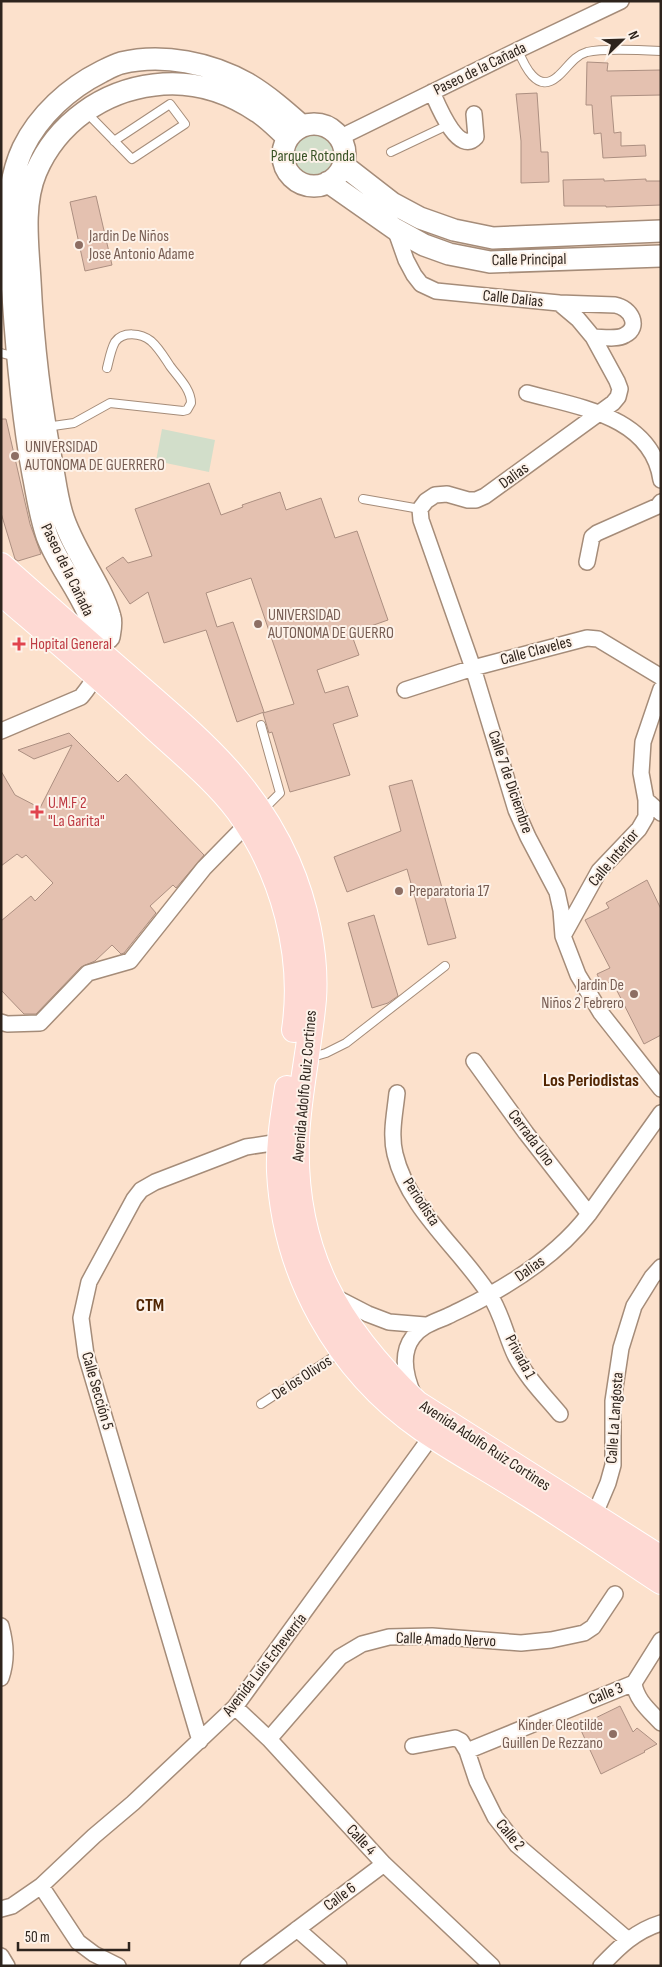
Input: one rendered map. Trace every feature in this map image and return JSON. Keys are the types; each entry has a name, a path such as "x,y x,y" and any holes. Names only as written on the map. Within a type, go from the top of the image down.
{"main road":[{"name":"Avenida Adolfo Ruiz Cortines","path":"1,565 203,744 250,794 259,844 280,892 292,936 298,982 296,1018 279,1142 279,1171 284,1215 294,1258 312,1302 342,1352 384,1398 422,1429 438,1428 594,1516 661,1558"},
{"name":"Avenida Adolfo Ruiz Cortines","path":"1,593 96,674 208,778 237,811 271,827 289,864 304,909 312,955 314,997 297,1137 297,1180 302,1215 313,1256 330,1295 357,1338 386,1374 417,1403 438,1428 661,1582"}],"street":[{"name":"Paseo de la Cañada","path":"339,138 621,1"},
{"name":"Paseo de la Cañada","path":"96,648 94,625 47,537 9,355 8,211 12,182 23,148 37,125 59,100 88,79 119,64 151,59 186,61 218,69 249,85 276,104 295,132"},
{"name":"Paseo de la Cañada","path":"96,648 109,637 111,620 102,597 69,534 61,512 45,428 33,340 28,238 29,201 36,172 52,146 77,116 100,101 128,89 156,84 186,84 213,89 233,97 295,132"},
{"path":"432,92 448,125 461,139 468,141 476,137 474,114"},
{"path":"314,124 325,126 339,138 345,153 343,165 333,180 320,186 305,186 292,178 284,166 283,152 295,132 314,124"},
{"name":"Calle Principal","path":"343,165 389,200 420,218 454,230 493,238 661,231"},
{"name":"Calle Principal","path":"328,182 395,229 424,245 449,254 490,262 661,256"},
{"name":"Calle Dalias","path":"389,200 395,229 406,260 421,284 436,291 559,303 578,319 593,337 620,389 618,397 601,413"},
{"path":"559,303 615,305 623,306 628,310 633,324 626,335 621,337 593,337"},
{"path":"527,393 601,413 635,431 651,449 660,475"},
{"name":"Dalias","path":"420,509 426,501 435,495 447,494 468,500 476,500 485,496 601,413"},
{"path":"587,562 592,537 658,506 661,502"},
{"name":"Calle 7 de Diciembre","path":"420,509 420,520 473,668 516,810 528,838 557,892 561,910 563,936 578,975 601,1013 661,1089"},
{"name":"Calle Claveles","path":"405,690 473,668 587,638 598,639 661,677"},
{"path":"1,731 81,697 89,688 96,674 96,648"},
{"name":"Calle Interior","path":"563,936 599,871 640,829 646,817 646,800 641,773 643,742 661,689"},
{"path":"646,800 661,813"},
{"path":"1,1022 7,1024 40,1023 88,973 130,961 204,868 254,818"},
{"name":"Cerrada Uno","path":"474,1061 526,1133 590,1214"},
{"name":"Periodista","path":"397,1093 393,1126 394,1153 404,1181 416,1201 490,1295"},
{"name":"Dalias","path":"417,1403 410,1387 406,1369 405,1354 412,1338 426,1325 490,1295 529,1271 553,1253 590,1214 661,1112"},
{"name":"Calle Sección 5","path":"200,1741 86,1355 80,1318 89,1282 134,1199 142,1190 155,1182 246,1148 279,1142"},
{"name":"Calle La Langosta","path":"594,1516 608,1483 613,1465 613,1401 622,1348 634,1306 652,1276 661,1267"},
{"path":"330,1295 389,1322 426,1325"},
{"name":"Privada 1","path":"490,1295 516,1356 530,1378 560,1414"},
{"name":"Avenida Luis Echeverría","path":"1,1909 12,1906 41,1886 236,1707 438,1428"},
{"name":"Calle Amado Nervo","path":"269,1739 340,1657 362,1644 389,1637 432,1636 521,1643 551,1640 584,1633 593,1627 615,1594"},
{"path":"1,1626 6,1645 5,1666 1,1678"},
{"path":"661,1640 634,1683 639,1700 661,1723"},
{"name":"Calle 3","path":"467,1751 634,1683"},
{"name":"Calle 4","path":"236,1707 269,1739 384,1864 492,1966"},
{"path":"413,1746 455,1738 461,1740 467,1751"},
{"name":"Calle 2","path":"467,1751 477,1781 495,1817 516,1845 627,1939"},
{"name":"Calle 6","path":"248,1966 384,1864"},
{"path":"41,1886 78,1942 94,1954 118,1966"},
{"path":"600,1966 627,1939 645,1928 661,1923"},
{"path":"297,1929 339,1966"},
{"path":"1,1956 7,1966"}],"lane":[{"path":"518,50 524,66 533,78 541,82 549,82 557,78 572,62 586,53 661,51"},
{"path":"85,111 114,141 132,159 184,124 170,104 114,141"},
{"path":"391,152 448,125"},
{"path":"45,428 74,423 110,403 182,411 189,407 191,396 188,391 157,347 147,338 125,334 119,338 114,343 107,368"},
{"path":"363,499 420,509"},
{"path":"254,818 280,793 261,725"},
{"path":"306,1058 326,1053 346,1043 445,966"},
{"name":"De los Olivos","path":"261,1404 342,1352"}],"green space":[{"name":"Parque Rotonda","path":"313,132 322,134 330,139 335,147 337,156 335,165 330,173 322,178 313,180 304,178 296,173 291,165 289,156 291,147 296,139 304,134"},
{"path":"162,429 215,440 209,472 156,461"}],"building":[{"path":"587,62 608,63 607,71 661,70 661,95 611,96 614,133 621,132 621,146 645,145 646,156 603,158 601,133 594,134 592,105 586,105"},
{"path":"537,93 541,152 548,152 549,182 521,183 521,141 516,94"},
{"path":"604,179 604,181 646,179 646,181 661,181 661,205 564,206 563,180"},
{"path":"96,196 112,265 85,271 70,202"},
{"path":"1,419 6,419 30,524 41,554 18,561 15,559 1,513"},
{"path":"209,483 221,515 243,507 242,505 280,492 286,510 321,498 335,538 357,531 388,620 351,633 359,655 317,670 325,693 348,686 358,716 333,724 350,775 290,792 272,732 269,733 263,713 294,704 251,578 206,593 217,627 233,622 264,712 237,722 206,630 164,643 148,592 130,604 106,568 123,557 128,563 152,556 135,509"},
{"path":"69,733 118,782 126,774 204,855 176,888 173,885 150,906 156,913 124,953 121,954 112,945 95,961 81,967 36,1014 24,1014 1,990 1,921 31,896 35,901 53,883 26,855 22,858 17,854 1,866 1,771 15,795 40,808 72,745 34,759 18,750"},
{"path":"412,780 456,938 428,945 407,869 347,892 334,857 401,831 389,786"},
{"name":"Jardin De Niños 2 Febrero","path":"647,880 661,909 661,1035 644,1044 612,981 602,985 597,974 610,968 585,920 609,908 606,903"},
{"path":"374,915 398,996 388,1003 372,1008 348,923"},
{"name":"Kinder Cleotilde Guillen De Rezzano","path":"620,1706 633,1732 637,1728 657,1744 601,1774 579,1726"}],"place":[{"name":"Jardin De Niños Jose Antonio Adame","path":"79,245"},
{"name":"UNIVERSIDAD AUTONOMA DE GUERRERO","path":"15,456"},
{"name":"UNIVERSIDAD AUTONOMA DE GUERRO","path":"258,624"},
{"name":"Hopital General","path":"19,644"},
{"name":"U.M.F 2 \"La Garita\"","path":"37,812"},
{"name":"Preparatoria 17","path":"399,891"},
{"name":"Jardin De Niños 2 Febrero","path":"634,994"},
{"name":"Kinder Cleotilde Guillen De Rezzano","path":"613,1734"}],"district":[{"name":"Los Periodistas","path":"591,1080"},
{"name":"CTM","path":"150,1305"}]}
